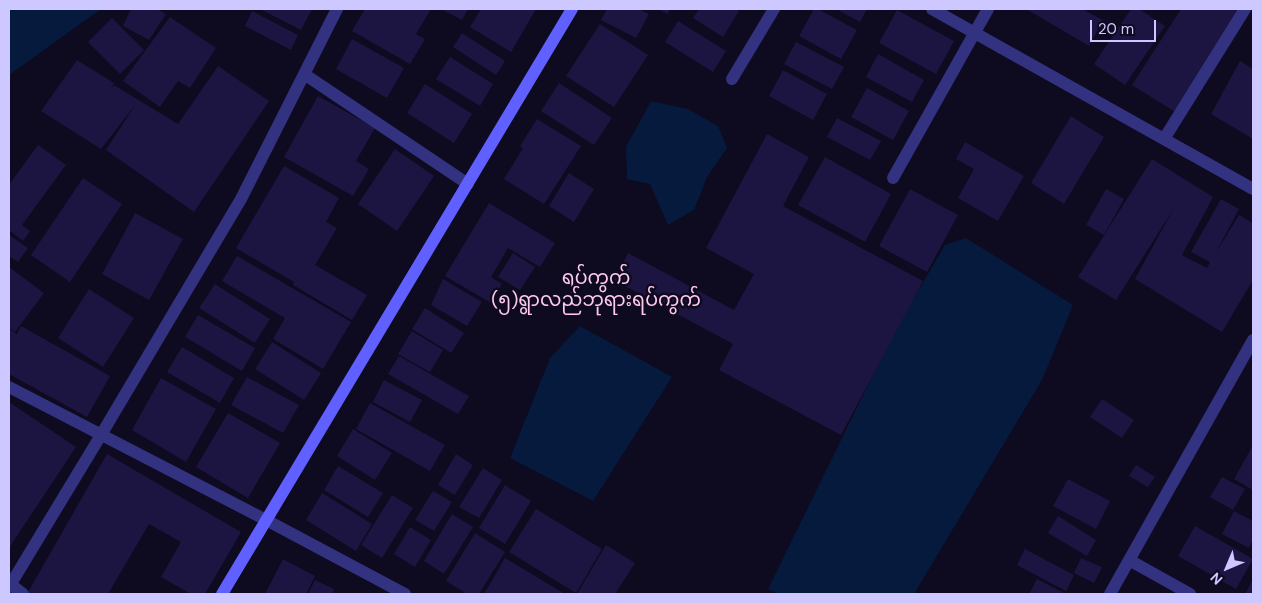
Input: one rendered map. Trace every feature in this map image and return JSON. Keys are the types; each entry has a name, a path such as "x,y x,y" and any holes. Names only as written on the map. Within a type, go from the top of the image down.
{"main road":[{"path":"222,594 572,9"}],"street":[{"path":"23,594 9,585 101,436 241,199 337,9"},
{"path":"732,79 774,9"},
{"path":"932,9 1253,189"},
{"path":"893,178 988,9"},
{"path":"1164,139 1245,9"},
{"path":"304,74 468,184"},
{"path":"1110,594 1253,340"},
{"path":"9,387 101,436 268,520 405,594"},
{"path":"1129,560 1190,594"}],"water":[{"path":"9,9 101,9 9,75"},
{"path":"651,101 688,109 718,126 727,148 707,177 694,210 668,225 650,184 627,179 626,147"},
{"path":"966,238 1073,305 1042,380 914,594 778,594 768,589 894,332 945,245"},
{"path":"580,326 672,377 593,501 510,458 550,358"}],"building":[{"path":"131,9 157,9 166,14 149,40 123,26"},
{"path":"260,9 312,9 301,30"},
{"path":"365,9 431,9 416,34 425,39 410,64 352,31"},
{"path":"441,9 468,9 462,20"},
{"path":"481,9 536,9 511,52 470,27"},
{"path":"607,9 639,9 649,14 636,38 601,20"},
{"path":"658,9 671,9 667,14"},
{"path":"699,9 735,9 739,11 723,37 693,18"},
{"path":"814,9 818,9 857,30 841,59 799,36"},
{"path":"836,9 867,9 860,22"},
{"path":"1026,9 1082,9 1103,20 1089,46"},
{"path":"1131,9 1139,9 1165,26 1125,85 1094,64"},
{"path":"1181,9 1248,9 1180,115 1132,85"},
{"path":"897,10 954,41 936,74 879,43"},
{"path":"252,11 298,35 291,50 245,26"},
{"path":"170,17 216,48 190,88 178,81 160,107 123,81"},
{"path":"112,18 144,50 120,74 88,42"},
{"path":"678,21 726,51 713,72 665,42"},
{"path":"600,24 648,55 614,107 566,76"},
{"path":"462,33 505,61 496,75 453,47"},
{"path":"352,39 404,68 387,98 336,69"},
{"path":"796,42 844,67 832,89 784,64"},
{"path":"878,54 924,80 912,102 866,77"},
{"path":"450,57 493,84 480,106 436,79"},
{"path":"77,60 114,83 110,90 114,85 178,124 218,66 269,101 194,212 106,150 135,105 101,149 41,111"},
{"path":"1240,61 1253,69 1253,139 1211,114"},
{"path":"783,70 827,94 813,120 769,96"},
{"path":"559,83 612,118 594,145 541,111"},
{"path":"425,84 472,114 454,143 407,113"},
{"path":"867,88 909,111 893,140 851,117"},
{"path":"318,96 375,128 356,161 369,169 353,196 284,157"},
{"path":"1071,116 1104,137 1064,204 1031,183"},
{"path":"837,118 881,141 870,160 827,137"},
{"path":"537,119 581,146 544,204 504,179 523,148 520,146"},
{"path":"767,134 809,157 783,206 923,281 841,435 719,370 733,344 614,280 628,253 734,310 754,274 706,248"},
{"path":"965,142 1024,176 998,221 958,198 974,169 956,159"},
{"path":"38,145 66,165 22,225 30,231 23,241 9,230 9,185"},
{"path":"395,149 434,176 397,231 358,204"},
{"path":"825,157 891,194 865,242 798,205"},
{"path":"1152,159 1213,197 1182,255 1207,268 1210,262 1191,252 1221,199 1239,209 1215,254 1239,215 1253,223 1253,280 1222,332 1135,279 1174,208 1116,300 1078,277"},
{"path":"284,166 339,198 326,222 337,228 315,265 367,295 352,320 293,285 294,282 236,248"},
{"path":"569,173 594,189 574,222 549,206"},
{"path":"83,178 122,204 70,282 31,255"},
{"path":"910,189 958,215 927,272 879,246"},
{"path":"1106,189 1124,199 1104,235 1086,225"},
{"path":"489,203 555,243 540,267 508,248 491,277 502,284 491,303 445,276"},
{"path":"135,213 183,239 149,300 102,274"},
{"path":"9,235 28,248 18,262 9,256"},
{"path":"513,253 535,267 520,290 498,277"},
{"path":"237,256 351,322 323,369 273,339 285,318 222,281"},
{"path":"9,267 44,293 15,332 9,328"},
{"path":"443,279 482,302 467,326 431,305"},
{"path":"215,284 270,319 255,343 199,308"},
{"path":"89,289 134,318 103,367 58,338"},
{"path":"425,308 464,333 451,353 412,329"},
{"path":"198,315 255,348 242,371 185,337"},
{"path":"21,326 110,376 87,417 9,374 9,329 17,334"},
{"path":"412,331 443,350 430,372 398,354"},
{"path":"272,342 321,373 304,400 255,369"},
{"path":"182,347 234,378 220,403 167,372"},
{"path":"399,356 469,396 458,414 388,374"},
{"path":"247,377 299,405 283,433 231,405"},
{"path":"161,378 216,409 186,462 132,430"},
{"path":"384,380 422,400 410,422 373,402"},
{"path":"1102,399 1134,420 1122,438 1090,417"},
{"path":"9,402 76,447 9,548"},
{"path":"370,403 445,445 430,471 356,429"},
{"path":"228,413 280,443 248,498 196,467"},
{"path":"353,429 392,453 375,480 337,456"},
{"path":"1253,445 1253,490 1234,479"},
{"path":"107,454 241,532 205,594 191,594 161,577 181,542 149,524 108,594 27,594"},
{"path":"456,454 473,465 455,495 438,485"},
{"path":"1136,465 1155,477 1148,487 1129,476"},
{"path":"338,466 383,493 368,517 324,490"},
{"path":"483,468 502,480 479,518 459,507"},
{"path":"1222,477 1245,489 1233,510 1210,497"},
{"path":"1068,479 1110,501 1096,529 1053,506"},
{"path":"505,485 531,501 505,544 479,528"},
{"path":"433,491 452,502 434,531 415,520"},
{"path":"322,493 372,524 356,551 306,520"},
{"path":"392,495 413,508 382,558 361,545"},
{"path":"536,509 602,549 576,593 509,552"},
{"path":"1234,511 1253,521 1253,539 1249,548 1222,534"},
{"path":"452,514 473,527 444,574 424,561"},
{"path":"1058,516 1096,540 1087,556 1048,533"},
{"path":"1195,526 1253,559 1236,589 1178,556"},
{"path":"410,527 431,540 415,567 394,554"},
{"path":"475,533 505,552 479,594 467,594 446,581"},
{"path":"606,545 635,563 615,594 577,594"},
{"path":"1025,549 1074,575 1066,591 1017,565"},
{"path":"505,558 565,594 484,594"},
{"path":"1081,558 1102,567 1094,583 1074,573"},
{"path":"283,559 315,576 306,594 265,594"},
{"path":"1037,579 1066,594 1029,594"},
{"path":"1253,579 1253,594 1245,594"},
{"path":"315,580 334,589 332,594 308,594"}],"district":[{"name":"ရပ်ကွက် (၅)ရွာလည်ဘုရားရပ်ကွက်","path":"596,290"}]}
